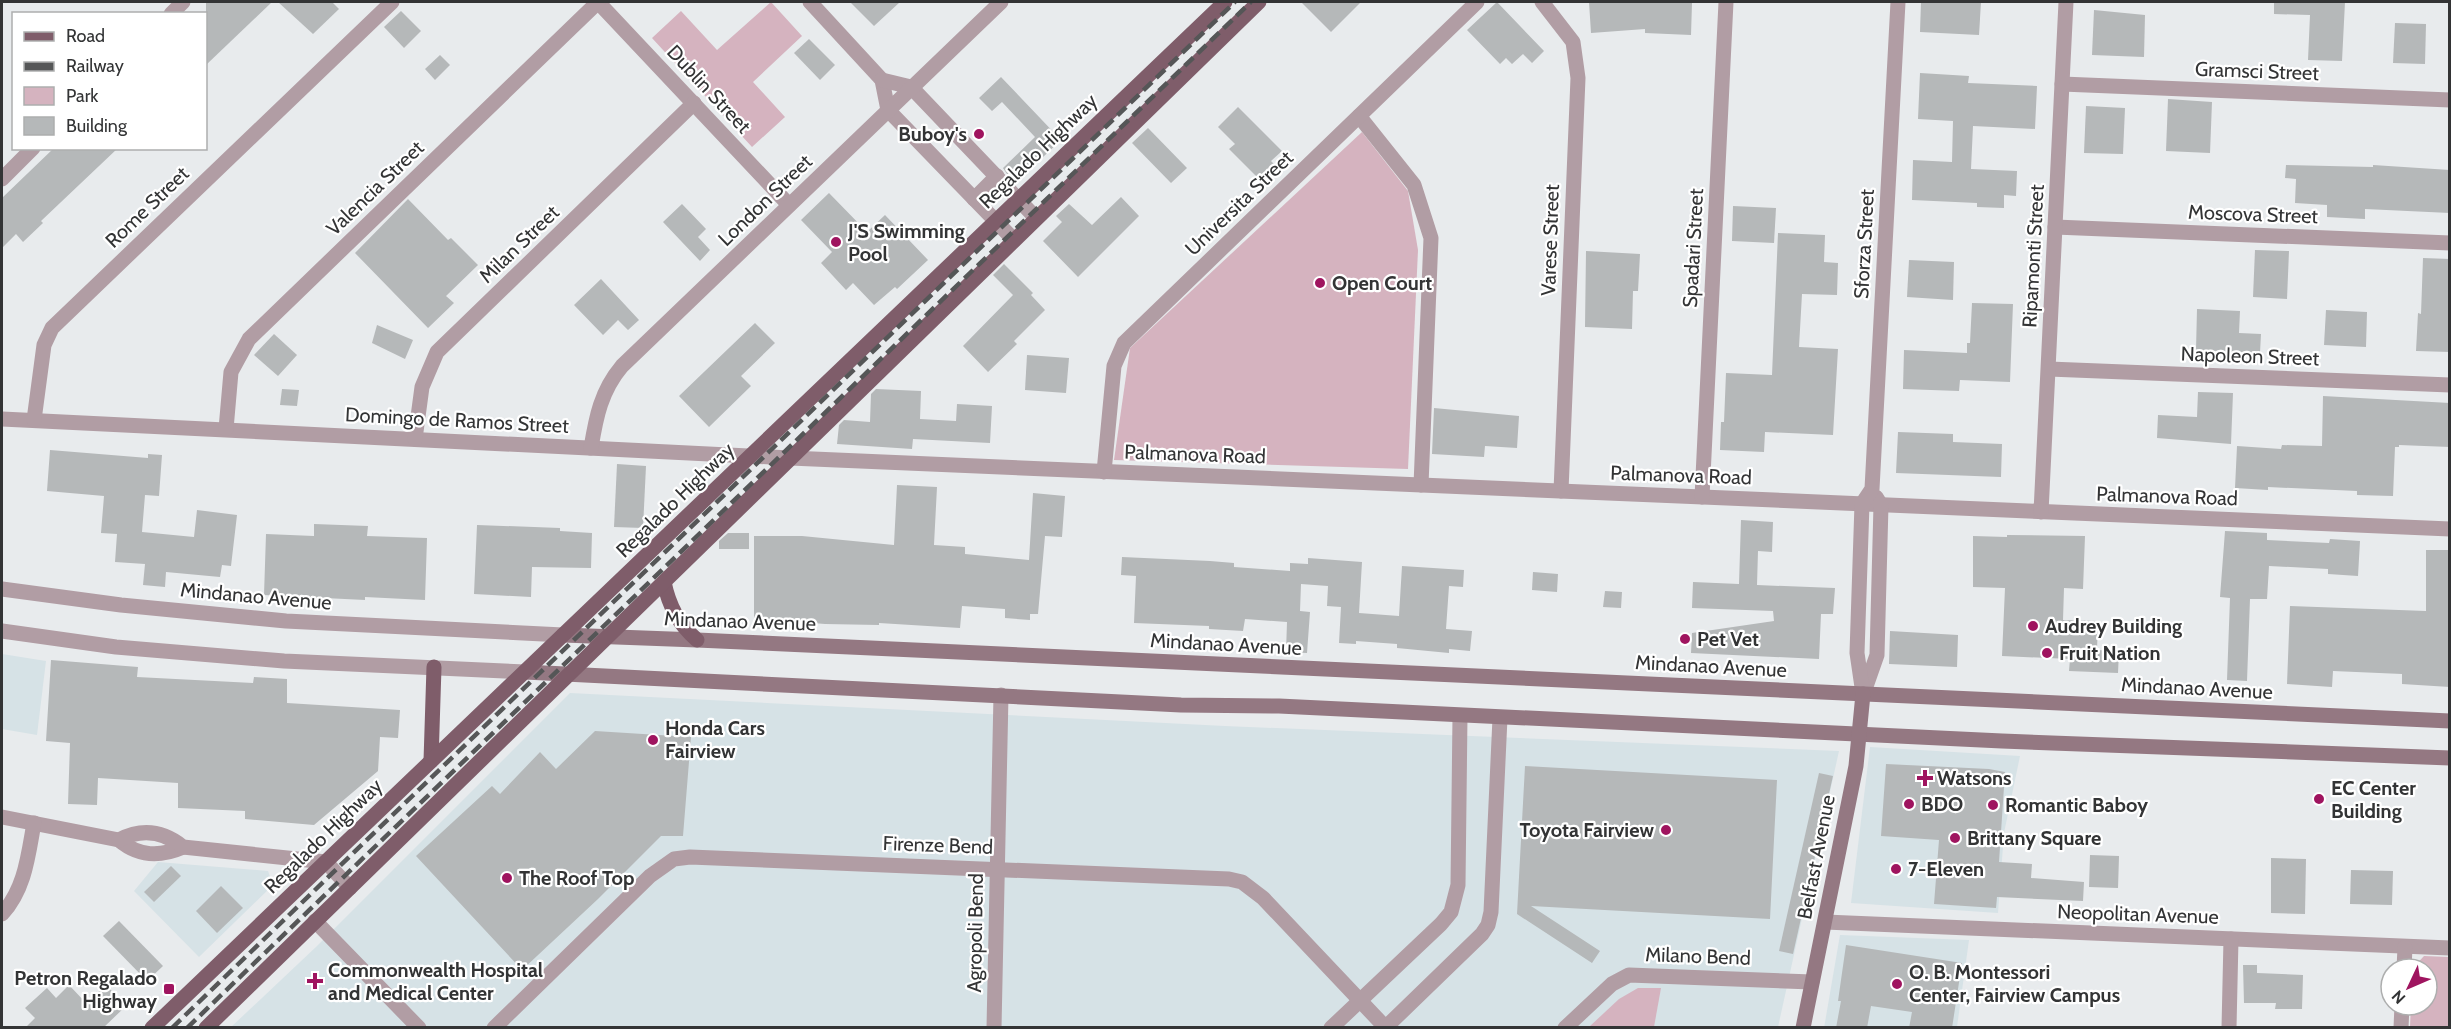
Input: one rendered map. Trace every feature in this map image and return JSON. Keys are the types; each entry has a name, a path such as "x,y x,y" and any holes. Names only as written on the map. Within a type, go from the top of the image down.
{"main road":[{"name":"Regalado Highway","path":"152,1028 1224,2"},
{"path":"206,1028 1259,2"},
{"path":"664,582 674,614 697,640"},
{"name":"Mindanao Avenue","path":"563,636 697,640 2450,721"},
{"path":"431,761 434,667"},
{"path":"525,672 1001,696 2450,758"},
{"name":"Belfast Avenue","path":"1803,1028 1856,766 1863,694"}],"street":[{"name":"Rome Street","path":"34,420 44,345 52,328 392,2"},
{"name":"Dublin Street","path":"598,2 789,205"},
{"name":"Valencia Street","path":"226,429 231,372 249,339 598,2"},
{"path":"810,2 882,80 888,110 1014,240"},
{"name":"London Street","path":"591,448 599,405 613,377 1001,2"},
{"name":"Universita Street","path":"1104,472 1114,366 1124,343 1477,2"},
{"name":"Varese Street","path":"1542,2 1573,42 1578,78 1561,491"},
{"name":"Spadari Street","path":"1702,497 1726,2"},
{"name":"Sforza Street","path":"1872,489 1898,2"},
{"name":"Ripamonti Street","path":"2041,512 2066,2"},
{"path":"882,80 911,87 1036,218"},
{"name":"Gramsci Street","path":"2062,84 2450,100"},
{"name":"Milan Street","path":"415,439 422,387 437,352 694,103"},
{"path":"1359,117 1414,185 1431,238 1421,485"},
{"path":"2,179 31,150"},
{"path":"974,199 997,176"},
{"name":"Moscova Street","path":"2055,226 2450,243"},
{"name":"Napoleon Street","path":"2049,369 2450,385"},
{"name":"Domingo de Ramos Street","path":"2,419 911,463"},
{"name":"Palmanova Road","path":"911,463 2450,529"},
{"path":"1872,489 1881,505 1877,655 1863,694 1857,652 1862,504 1872,489"},
{"name":"Mindanao Avenue","path":"2,589 121,605 286,621 563,636"},
{"path":"2,631 116,647 284,661 525,672"},
{"name":"Agropoli Bend","path":"994,1028 1001,696"},
{"path":"1331,1028 1441,924 1451,912 1457,898 1460,716"},
{"path":"1385,1027 1488,926 1491,912 1500,718"},
{"path":"2,817 119,840 132,851 167,854 183,847 326,862 350,888"},
{"path":"2,914 15,896 23,879 34,823"},
{"name":"Firenze Bend","path":"494,1028 650,876 675,859 690,857 1215,877 1242,882 1263,898 1385,1027"},
{"path":"315,921 419,1028"},
{"name":"Neopolitan Avenue","path":"1825,922 2450,948"},
{"path":"2229,1028 2231,939"},
{"path":"2405,946 2405,957"},
{"name":"Milano Bend","path":"1565,1028 1612,984 1629,975 1812,982"}],"shaded area":[{"path":"2,654 46,661 37,735 2,729"},
{"path":"570,693 1225,726 1839,751 1778,1027 230,1028 317,946"},
{"path":"1870,747 2020,756 2004,833 1998,913 1851,903"},
{"path":"158,862 268,871 273,885 199,957 134,891"},
{"name":"O. B. Montessori Center, Fairview Campus","path":"1840,935 1969,940 1957,1027 1824,1028"}],"green space":[{"path":"771,2 802,36 753,82 785,117 752,147 652,38 681,11 717,50"},
{"path":"1362,132 1408,191 1418,250 1408,469 1114,460 1130,348"},
{"path":"2424,956 2449,957 2449,1027 2410,1027 2410,1017 2439,1017 2439,957"},
{"path":"1638,988 1661,988 1654,1027 1589,1027 1619,999"}],"building":[{"path":"206,2 272,2 207,64"},
{"path":"278,2 332,2 339,9 313,34"},
{"path":"850,2 900,2 874,26"},
{"path":"1301,2 1361,2 1331,32"},
{"path":"1497,2 1544,51 1532,63 1523,54 1512,64 1506,58 1500,64 1467,30"},
{"path":"1589,2 1692,3 1691,35 1645,33 1645,29 1591,33"},
{"path":"1921,2 1981,2 1979,35 1920,32"},
{"path":"2274,2 2345,2 2342,61 2308,60 2310,15 2274,14"},
{"path":"2094,10 2145,15 2144,57 2092,55"},
{"path":"401,11 421,31 404,48 384,27"},
{"path":"2395,23 2426,24 2425,64 2393,63"},
{"path":"809,39 835,65 820,80 794,53"},
{"path":"440,55 450,65 435,80 425,69"},
{"path":"1920,73 1969,76 1968,83 2037,86 2035,129 1973,126 1971,169 2017,171 2016,196 2004,195 2004,208 1977,207 1977,203 1912,200 1913,160 1952,162 1953,121 1918,119"},
{"path":"1001,77 1061,140 1024,175 1007,174 1003,168 1035,137 1002,102 992,111 979,98"},
{"path":"2168,99 2212,102 2210,153 2166,151"},
{"path":"2086,106 2125,108 2123,154 2084,153"},
{"path":"1238,107 1282,151 1271,161 1274,164 1259,179 1229,149 1235,144 1218,127"},
{"path":"1148,128 1187,168 1171,183 1132,143"},
{"path":"52,150 116,150 41,221 43,223 23,242 16,234 2,248 2,198"},
{"path":"2286,165 2373,167 2373,165 2450,170 2450,213 2365,209 2365,219 2327,217 2327,205 2295,203 2296,179 2285,178"},
{"path":"829,193 867,232 885,215 928,260 897,289 895,287 874,305 853,283 846,290 821,263 832,252 801,220"},
{"path":"1121,197 1139,216 1078,277 1043,241 1062,222 1056,216 1069,204 1092,225"},
{"path":"408,199 448,240 451,238 478,265 446,296 454,303 428,328 355,253"},
{"path":"682,204 706,229 698,237 710,250 700,261 663,222"},
{"path":"1733,206 1776,208 1774,243 1732,241"},
{"path":"1778,233 1825,235 1824,262 1838,263 1837,295 1802,294 1799,347 1838,349 1833,435 1765,432 1764,452 1720,450 1721,422 1724,422 1726,373 1772,375"},
{"path":"2255,250 2289,251 2287,299 2253,297"},
{"path":"1586,251 1640,254 1638,291 1633,291 1632,329 1585,327"},
{"path":"2423,258 2450,259 2450,352 2416,351 2418,313 2421,314"},
{"path":"1909,260 1954,262 1953,300 1907,297"},
{"path":"1004,264 1033,293 1031,295 1045,310 1014,341 1017,344 988,372 963,346 1013,295 993,275"},
{"path":"601,279 639,320 628,330 618,320 603,335 574,305"},
{"path":"1972,303 2013,304 2010,382 1960,380 1959,391 1903,389 1904,350 1967,353 1967,343 1970,343"},
{"path":"2197,309 2240,311 2239,333 2261,334 2260,353 2196,350"},
{"path":"2326,310 2367,312 2366,347 2324,345"},
{"path":"755,323 775,343 741,376 751,386 709,427 679,396"},
{"path":"377,325 413,340 405,359 372,343"},
{"path":"274,334 297,355 278,376 254,355"},
{"path":"1027,355 1069,358 1066,393 1025,390"},
{"path":"282,389 299,390 297,406 280,405"},
{"path":"876,389 921,391 920,419 956,421 957,404 992,406 990,443 913,439 912,449 837,444 839,425 844,420 870,422 871,394"},
{"path":"2198,392 2233,393 2231,444 2157,438 2158,415 2197,417"},
{"path":"2323,396 2450,403 2450,447 2399,445 2395,447 2393,496 2357,495 2357,491 2268,487 2268,490 2235,488 2237,446 2281,449 2282,445 2322,446"},
{"path":"1434,408 1519,416 1517,448 1485,446 1484,457 1432,454"},
{"path":"1898,432 1953,434 1953,442 2002,444 2001,477 1896,473"},
{"path":"50,450 148,458 148,454 162,455 159,496 145,495 142,532 194,537 197,510 237,515 231,566 222,565 220,577 166,572 165,587 143,585 145,564 115,562 117,534 101,533 104,496 47,491"},
{"path":"617,464 646,466 643,528 614,527"},
{"path":"897,485 937,487 934,545 965,547 965,554 1029,560 1033,493 1065,496 1062,537 1045,536 1038,614 1030,614 1030,620 1005,618 1005,609 962,606 960,628 879,623 879,625 825,624 754,618 754,536 802,536 894,545"},
{"path":"1741,520 1773,522 1772,552 1758,551 1757,585 1835,588 1833,614 1821,614 1819,659 1691,653 1692,633 1774,621 1773,611 1692,608 1693,582 1739,584"},
{"path":"314,524 368,526 367,536 427,538 425,600 365,597 365,600 264,595 266,534 314,536"},
{"path":"477,525 560,528 560,531 592,533 591,568 532,567 531,597 474,594"},
{"path":"2225,531 2267,533 2267,540 2329,543 2330,539 2360,541 2358,576 2328,574 2328,569 2269,566 2267,599 2250,599 2247,681 2227,680 2230,598 2220,597"},
{"path":"728,533 749,533 749,549 719,549 719,541"},
{"path":"2007,535 2085,536 2083,589 2064,588 2063,620 2098,621 2097,650 2119,651 2118,673 2069,671 2070,659 2002,656 2005,588 1973,587 1973,536 2007,537"},
{"path":"2426,550 2450,550 2450,687 2402,684 2402,674 2333,671 2332,687 2287,684 2290,606 2426,611"},
{"path":"1122,557 1234,563 1234,567 1290,571 1290,563 1308,564 1308,558 1362,562 1359,613 1399,616 1402,566 1464,570 1463,587 1449,586 1446,629 1472,631 1470,651 1449,649 1449,653 1397,648 1397,644 1356,641 1356,644 1339,643 1341,607 1327,606 1328,586 1301,584 1300,611 1310,612 1307,653 1286,652 1287,622 1245,619 1243,631 1209,629 1209,626 1134,623 1136,576 1121,575"},
{"path":"1533,572 1558,574 1557,592 1532,590"},
{"path":"1605,591 1622,592 1621,608 1603,607"},
{"path":"1890,631 1958,635 1957,667 1889,664"},
{"path":"51,660 138,667 137,677 253,683 254,677 287,679 287,703 400,710 398,738 380,737 378,771 314,825 245,819 245,811 178,808 178,783 98,778 97,805 68,804 70,743 46,741"},
{"path":"595,731 691,737 683,836 661,836 522,970 416,856 492,786 500,794 540,752 556,769"},
{"name":"Brittany Square","path":"1886,764 1989,769 2005,772 1999,862 2032,864 2031,878 2084,882 2083,901 1997,897 1996,908 1934,904 1939,840 1881,836"},
{"path":"1525,766 1777,780 1770,919 1531,906 1600,951 1592,963 1517,914"},
{"path":"1819,773 1833,776 1793,954 1779,951"},
{"path":"2090,855 2119,856 2118,888 2089,887"},
{"path":"2271,858 2306,859 2305,914 2271,913"},
{"path":"171,866 181,876 154,902 144,892"},
{"path":"2351,870 2393,871 2392,905 2350,904"},
{"path":"221,886 243,908 217,933 196,911"},
{"path":"119,921 163,966 147,981 103,936"},
{"name":"O. B. Montessori Center, Fairview Campus","path":"1846,945 1962,963 1952,1028 1909,1028 1912,1012 1871,1006 1867,1028 1836,1028"},
{"path":"2243,965 2257,965 2257,973 2303,975 2302,1009 2275,1009 2276,1003 2244,1003"},
{"path":"69,985 86,1003 106,985 126,1006 103,1028 25,1028 35,1018 25,1008 47,988 56,998"}],"railway":[{"path":"172,1028 1235,2"},
{"path":"187,1028 1251,2"}],"place":[{"name":"Buboy's","path":"979,134"},
{"name":"J'S Swimming Pool","path":"836,242"},
{"name":"Open Court","path":"1320,283"},
{"name":"Audrey Building","path":"2033,626"},
{"name":"Pet Vet","path":"1685,639"},
{"name":"Fruit Nation","path":"2047,653"},
{"name":"Honda Cars Fairview","path":"653,740"},
{"name":"Watsons","path":"1925,778"},
{"name":"EC Center Building","path":"2319,799"},
{"name":"BDO","path":"1909,804"},
{"name":"Romantic Baboy","path":"1993,805"},
{"name":"Toyota Fairview","path":"1666,830"},
{"name":"Brittany Square","path":"1955,838"},
{"name":"7-Eleven","path":"1896,869"},
{"name":"The Roof Top","path":"507,878"},
{"name":"Commonwealth Hospital and Medical Center","path":"315,981"},
{"name":"O. B. Montessori Center, Fairview Campus","path":"1897,984"},
{"name":"Petron Regalado Highway","path":"169,989"}]}
